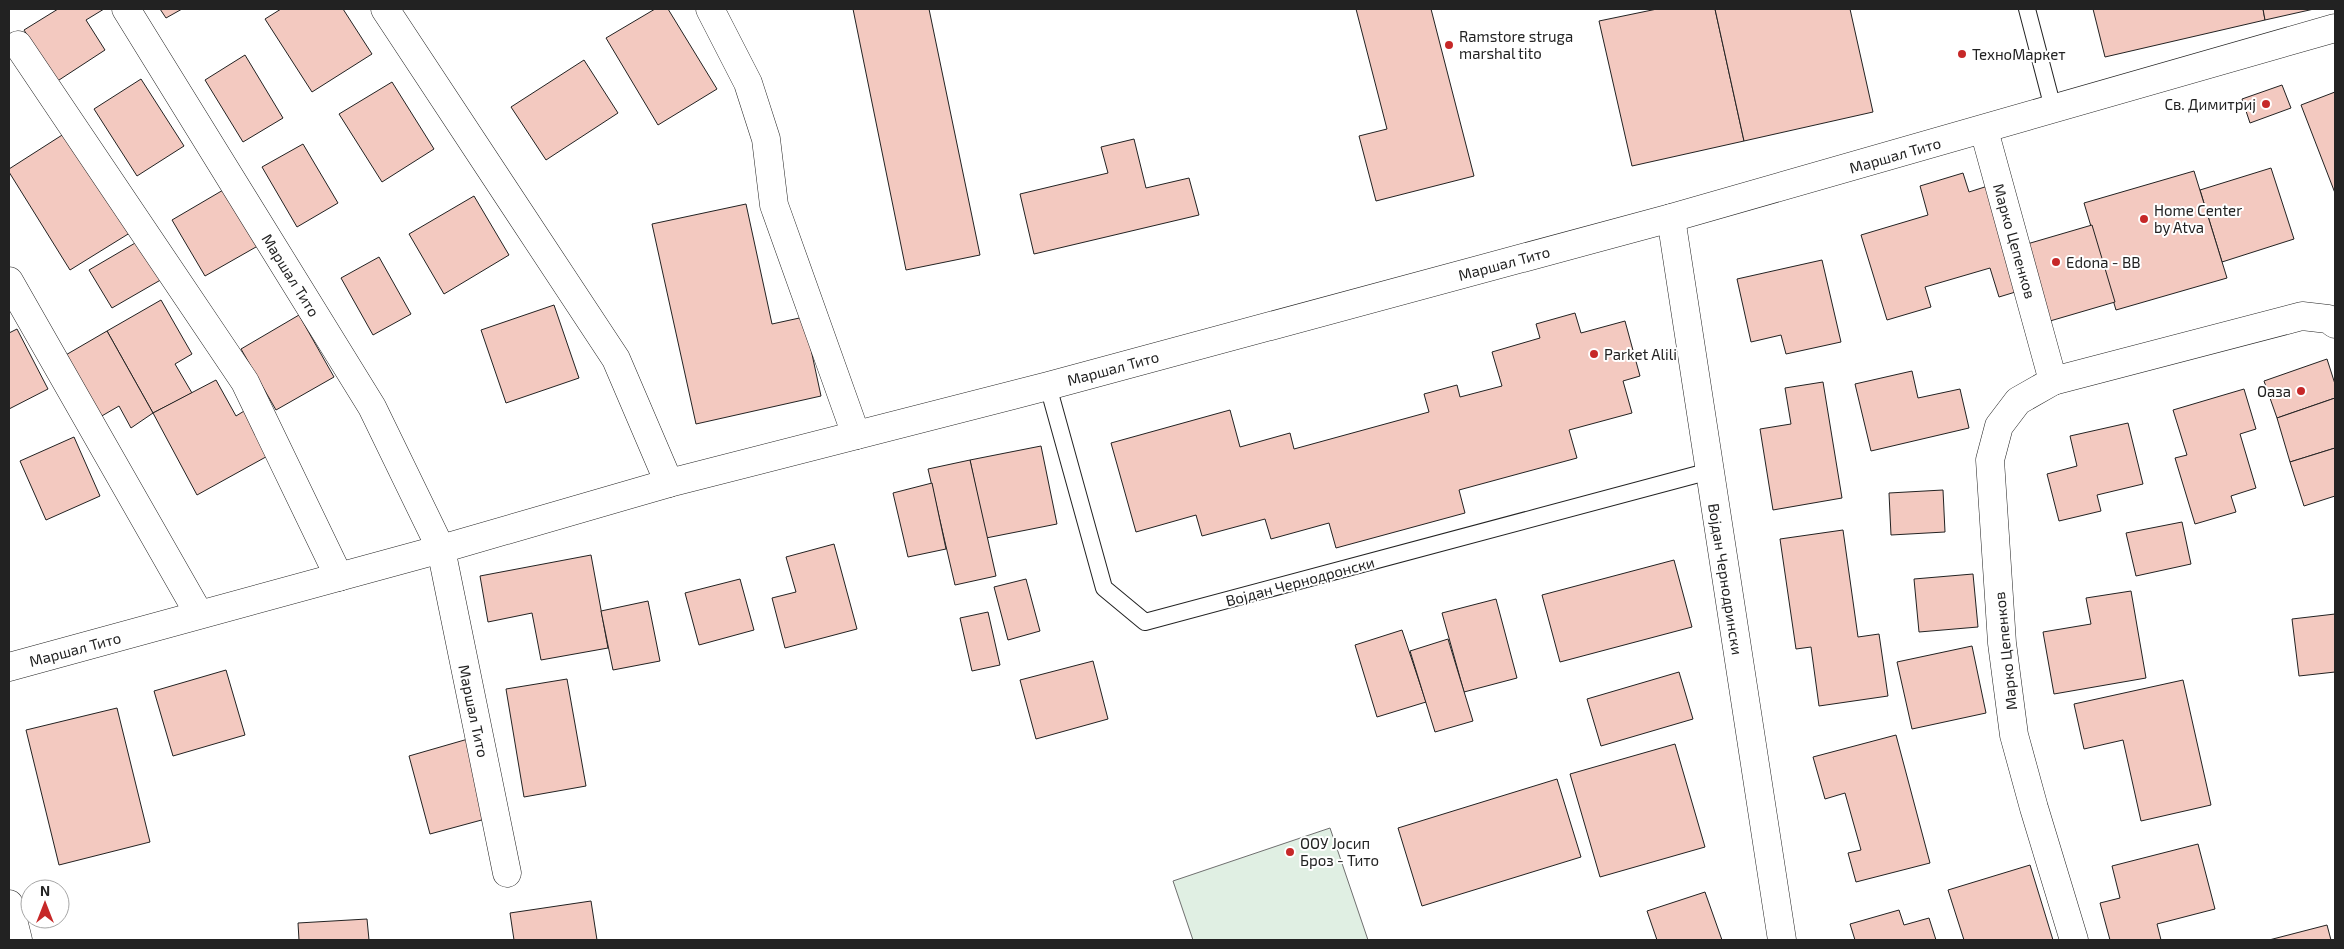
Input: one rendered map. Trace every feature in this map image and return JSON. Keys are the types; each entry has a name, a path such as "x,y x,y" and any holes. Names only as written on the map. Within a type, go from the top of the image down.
{"street":[{"name":"Маршал Тито","path":"126,9 372,407 441,549 507,872"},
{"path":"385,9 616,359 669,484"},
{"path":"710,9 748,83 766,139 774,205 856,435"},
{"name":"Маршал Тито","path":"9,667 441,549 669,484 1048,386 1671,218 1984,130 2052,108 2335,28"},
{"path":"18,45 245,382 339,577"},
{"name":"Марко Цепенков","path":"1984,130 2054,381"},
{"name":"Војдан Чернодрински","path":"1671,218 1782,940"},
{"path":"9,281 199,614"},
{"name":"Марко Цепенков","path":"2074,940 2014,735 2002,643 1990,460 1999,426 2018,401 2054,381 2302,316 2328,319 2335,324"},
{"path":"9,904 18,940"}],"lane":[{"path":"2027,9 2052,108"},
{"name":"Војдан Чернодронски","path":"1048,386 1104,588 1145,622 1710,471"}],"green space":[{"path":"1330,828 1368,940 1193,940 1173,881"}],"building":[{"path":"58,9 104,9 86,20 105,50 56,82 24,30"},
{"path":"160,9 182,9 166,18"},
{"path":"281,9 343,9 372,54 312,92 265,19"},
{"path":"655,9 668,9 717,89 658,125 606,38"},
{"path":"853,9 929,9 980,255 906,270"},
{"path":"1356,9 1431,9 1474,176 1376,201 1359,136 1387,129"},
{"path":"1657,9 1715,9 1744,141 1632,166 1599,21"},
{"path":"1715,9 1850,9 1873,112 1744,141"},
{"path":"2093,9 2263,9 2265,20 2105,57"},
{"path":"2263,9 2314,9 2265,20"},
{"path":"245,55 283,118 243,142 205,80"},
{"path":"584,60 618,113 546,160 511,107"},
{"path":"141,79 184,146 137,176 94,109"},
{"path":"392,82 434,149 382,182 339,114"},
{"name":"Св. Димитриј","path":"2282,85 2291,108 2250,123 2242,99"},
{"path":"2335,92 2335,193 2301,105"},
{"path":"70,130 133,231 70,270 9,172 9,169"},
{"path":"1134,139 1146,188 1189,178 1199,215 1034,254 1020,194 1108,173 1101,147"},
{"path":"303,144 338,203 297,227 262,167"},
{"path":"2271,168 2294,239 2222,262 2200,190"},
{"path":"2194,171 2227,278 2116,310 2084,203"},
{"path":"1963,173 1969,192 1991,185 2022,290 1999,297 1990,268 1925,287 1931,307 1887,320 1861,235 1928,215 1920,186"},
{"path":"230,186 263,243 205,276 172,220"},
{"path":"474,196 509,255 444,294 409,234"},
{"path":"746,204 772,324 804,317 821,396 696,424 652,224"},
{"path":"2092,225 2115,302 2050,321 2027,244"},
{"path":"142,239 164,278 112,308 89,270"},
{"path":"379,257 411,314 373,335 341,278"},
{"path":"1822,260 1841,342 1786,354 1781,335 1751,342 1737,279"},
{"path":"161,300 192,354 175,364 192,393 153,413 107,331"},
{"path":"554,305 579,378 506,403 481,330"},
{"path":"1575,313 1581,333 1625,321 1640,376 1623,381 1632,413 1569,430 1577,458 1459,490 1465,513 1336,548 1329,523 1271,539 1265,519 1202,536 1196,515 1136,532 1111,443 1230,410 1240,447 1290,433 1294,449 1429,412 1424,394 1457,385 1460,397 1502,386 1492,352 1540,338 1536,324"},
{"path":"299,315 334,377 276,410 241,349"},
{"path":"17,329 48,389 9,409 9,333"},
{"path":"107,331 153,413 131,428 119,406 100,417 64,356"},
{"name":"Оаза","path":"2327,359 2335,384 2335,398 2277,418 2264,381"},
{"path":"1912,371 1918,398 1960,389 1969,428 1871,451 1855,384"},
{"path":"216,380 236,416 249,408 273,453 197,495 153,413"},
{"path":"1823,382 1842,498 1773,510 1760,429 1791,424 1785,388"},
{"path":"2244,389 2256,429 2240,434 2256,488 2231,496 2236,512 2195,524 2175,458 2187,455 2173,410"},
{"path":"2335,398 2335,448 2290,462 2277,418"},
{"path":"2128,423 2143,484 2097,495 2101,511 2059,521 2047,474 2077,466 2070,436"},
{"path":"74,437 100,496 46,520 20,461"},
{"path":"1041,446 1057,524 986,538 970,460"},
{"path":"2335,448 2335,496 2304,506 2290,462"},
{"path":"970,460 996,576 955,585 928,469"},
{"path":"932,483 946,549 908,557 893,493"},
{"path":"1943,490 1945,532 1891,535 1889,493"},
{"path":"2182,522 2191,564 2136,576 2126,533"},
{"path":"1843,530 1858,637 1879,634 1888,696 1819,706 1811,647 1796,649 1780,539"},
{"path":"834,544 857,629 785,648 772,598 796,592 786,557"},
{"path":"591,555 608,648 541,660 532,613 488,622 480,576"},
{"path":"1674,560 1692,627 1560,662 1542,595"},
{"path":"1973,574 1978,627 1919,632 1914,579"},
{"path":"740,579 754,630 699,645 685,593"},
{"path":"1026,579 1040,631 1008,640 994,587"},
{"path":"2131,591 2146,678 2054,694 2043,632 2091,624 2086,598"},
{"path":"1496,599 1517,678 1464,692 1442,613"},
{"path":"648,601 660,661 613,670 601,611"},
{"path":"988,612 1000,665 972,671 960,618"},
{"path":"2335,614 2335,672 2299,676 2292,619"},
{"path":"1402,630 1426,702 1377,717 1355,645"},
{"path":"1448,639 1473,721 1435,732 1410,651"},
{"path":"1972,646 1986,713 1912,729 1897,662"},
{"path":"1093,661 1108,719 1036,739 1020,680"},
{"path":"226,670 245,735 173,756 154,691"},
{"path":"1679,672 1693,719 1601,746 1587,699"},
{"path":"567,679 586,786 524,797 506,689"},
{"path":"2183,680 2211,805 2141,821 2123,740 2084,749 2074,704"},
{"path":"117,708 150,842 59,865 26,730"},
{"path":"1896,735 1930,863 1856,882 1848,853 1861,850 1845,793 1825,799 1813,757"},
{"path":"468,739 489,818 430,834 409,756"},
{"path":"1675,744 1705,847 1600,877 1570,774"},
{"path":"1557,779 1581,857 1422,906 1398,828"},
{"path":"2198,844 2215,909 2157,924 2161,940 2110,940 2100,903 2120,898 2112,866"},
{"path":"2030,865 2053,940 1964,940 1948,890"},
{"path":"1705,892 1722,940 1657,940 1647,911"},
{"path":"591,901 597,940 514,940 510,913"},
{"path":"1899,910 1904,925 1929,918 1936,940 1855,940 1850,924"},
{"path":"367,919 369,940 299,940 298,923"},
{"path":"2327,925 2331,940 2269,940"}],"place":[{"name":"Ramstore struga marshal tito","path":"1449,45"},
{"name":"ТехноМаркет","path":"1962,54"},
{"name":"Св. Димитриј","path":"2266,104"},
{"name":"Home Center by Atva","path":"2144,219"},
{"name":"Edona - BB","path":"2056,262"},
{"name":"Parket Alili","path":"1594,354"},
{"name":"Оаза","path":"2301,391"},
{"name":"ООУ Јосип Броз - Тито","path":"1290,852"}]}
